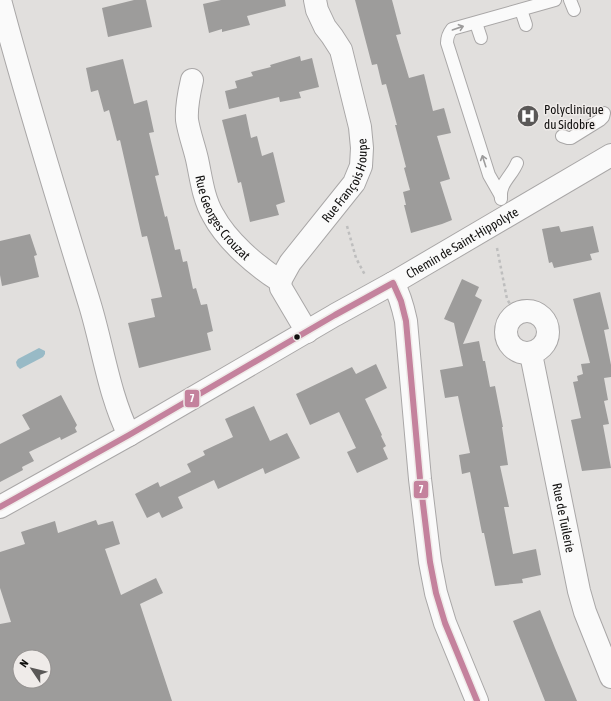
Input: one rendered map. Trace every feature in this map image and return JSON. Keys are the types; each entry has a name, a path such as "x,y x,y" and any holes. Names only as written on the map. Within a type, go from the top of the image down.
{"street":[{"path":"0,0 14,53 94,319 118,409 129,435"},
{"name":"Rue François Houpe","path":"280,281 290,263 354,183 361,166 362,148 360,127 340,50 325,27 317,10 315,0"},
{"name":"Rue Georges Crouzat","path":"192,80 188,100 188,120 205,196 212,214 222,229 258,267 280,281"},
{"name":"Chemin de Saint-Hippolyte","path":"0,507 129,435 488,227 505,205 611,155"},
{"path":"280,281 285,294 307,332"},
{"path":"384,288 398,292 403,305 406,321 420,479 430,562 436,593 445,623 477,701"},
{"path":"521,311 535,312 541,316 548,327 547,341 537,351 531,354 524,354 516,351 506,341 506,326 509,320 516,314 521,311"},
{"name":"Rue de Tuilerie","path":"531,354 579,591 585,612 611,677"}],"lane":[{"path":"505,205 489,175 447,43 449,33 452,29 555,0"},
{"path":"521,10 526,24"},
{"path":"476,23 480,38"},
{"path":"562,136 564,138 571,138 600,120 604,113"},
{"path":"505,205 503,184 514,171 517,163"}],"path":[{"path":"332,212 346,224 356,258 384,288"},
{"path":"488,227 495,240 507,299 516,314"}],"water":[{"path":"39,348 45,351 43,357 20,369 17,366 16,362 18,359"}],"building":[{"path":"134,0 146,0 152,27 108,37 102,8"},
{"path":"221,0 285,0 286,6 247,16 250,25 222,32 222,29 209,33 203,4"},
{"path":"355,0 392,0 401,34 396,35 409,78 424,74 433,111 444,108 451,133 437,136 450,179 440,182 452,220 411,233 404,205 406,205 403,192 410,190 404,168 406,167 395,125 397,125 386,84 382,85 377,64 372,65"},
{"path":"300,56 301,61 312,58 319,87 299,92 301,98 280,102 279,97 229,109 225,91 237,88 235,81 253,76 251,72 271,67 270,65"},
{"path":"123,59 134,104 147,100 154,132 149,133 159,175 155,176 175,250 180,249 183,262 187,261 193,289 196,288 201,305 207,304 213,331 207,333 211,350 139,368 128,323 155,317 151,299 162,297 147,236 142,237 120,140 117,141 109,110 104,112 98,90 91,92 86,68"},
{"path":"246,114 251,138 257,136 262,156 273,152 285,202 276,205 279,215 250,222 241,182 238,183 222,120"},
{"path":"559,226 561,232 593,226 599,252 590,254 592,260 554,268 552,262 549,263 542,229"},
{"path":"30,234 37,255 34,256 39,277 2,286 0,275 0,241"},
{"path":"462,279 479,287 475,296 482,300 463,344 479,341 490,387 495,386 503,427 508,465 500,466 509,507 504,507 513,554 536,549 541,575 522,579 523,583 495,586 484,533 482,533 470,472 462,474 459,455 470,453 458,396 445,398 440,370 463,366 454,323 444,319"},
{"path":"600,292 609,329 604,330 611,365 611,377 604,378 608,400 604,401 609,424 603,425 611,468 582,471 571,420 581,418 573,382 578,381 577,376 583,374 581,364 590,363 573,299"},
{"path":"376,364 387,388 365,399 382,435 381,436 386,446 383,448 388,459 357,473 347,452 356,448 339,412 310,425 296,394 352,367 356,374"},
{"path":"61,395 77,425 75,428 77,432 61,440 60,437 29,452 34,461 22,467 23,470 0,482 0,444 30,429 22,415"},
{"path":"254,406 270,441 287,433 300,458 265,474 263,468 218,489 214,480 178,497 183,508 162,518 159,512 147,518 135,494 158,482 160,487 191,472 187,464 205,455 203,451 233,437 225,419"},
{"path":"96,520 98,525 113,521 120,544 105,549 121,595 156,578 163,593 140,604 172,701 0,701 0,624 11,622 0,588 0,552 25,544 21,532 55,521 58,533"},
{"path":"540,610 577,701 545,701 513,621"}],"transit line":[{"name":"7","path":"0,507 129,435 335,315 393,283 401,301 406,321 420,479 430,562 436,593 445,623 477,701"}],"place":[{"name":"Polyclinique du Sidobre","path":"528,116"}]}
